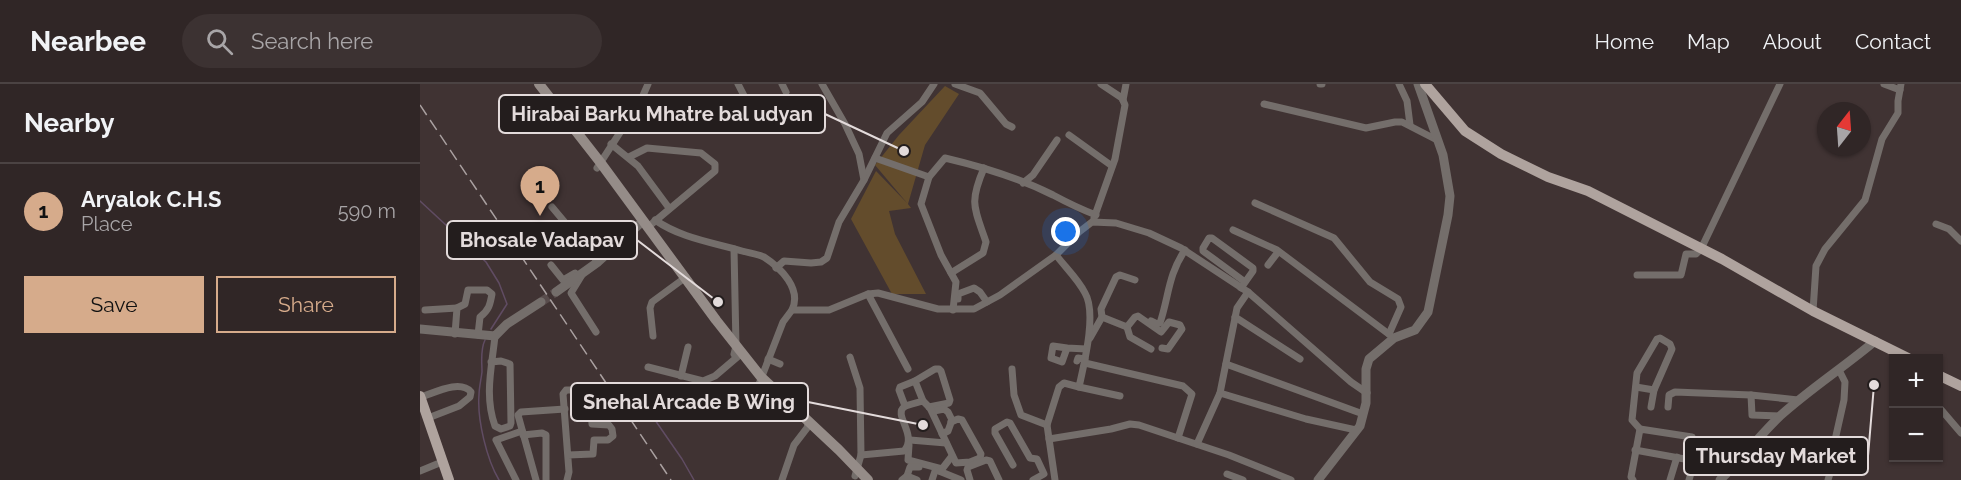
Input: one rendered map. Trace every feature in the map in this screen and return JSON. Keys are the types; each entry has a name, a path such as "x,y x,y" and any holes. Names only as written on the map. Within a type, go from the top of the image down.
{"main road":[{"path":"531,84 646,223 713,322 760,380 837,452 857,475 868,480"},
{"path":"539,84 598,165"},
{"path":"1425,84 1465,131 1501,154 1548,177 1588,191 1701,249 1813,311 1900,354"},
{"path":"1943,377 1961,386"},
{"path":"420,397 443,480"},
{"path":"424,416 449,480"}],"street":[{"path":"598,165 641,100 648,84"},
{"path":"738,84 756,119"},
{"path":"783,84 786,92"},
{"path":"822,84 859,154 864,180"},
{"path":"776,268 784,261 812,263 821,262 827,258 839,222 864,180 887,134 922,102 934,84"},
{"path":"955,84 980,93 1006,124 1012,127"},
{"path":"1101,84 1123,100"},
{"path":"792,310 829,310 868,294 878,293 938,309 974,309 987,302 1056,255 1094,219 1112,166 1125,105 1123,100 1126,84"},
{"path":"1399,84 1407,101 1410,125"},
{"path":"1391,336 1415,330 1428,312 1448,215 1450,196 1443,155 1418,84"},
{"path":"1637,275 1681,275 1686,254 1696,254 1701,249 1779,84"},
{"path":"1813,311 1816,266 1825,249 1865,201 1882,139 1898,113 1901,87 1884,84"},
{"path":"1264,104 1293,109 1355,127 1366,128 1395,122 1410,125 1437,140"},
{"path":"1069,135 1112,166"},
{"path":"1023,183 1033,175 1057,141"},
{"path":"611,144 638,166 669,208"},
{"path":"556,292 715,171 715,164 701,153 647,148 629,157"},
{"path":"875,158 929,177"},
{"path":"955,310 956,282 925,218 921,204 929,177 945,158 984,168 1023,183 1094,219 1149,233 1185,250 1245,288"},
{"path":"951,273 983,253 986,247 974,200 975,188 984,168"},
{"path":"1255,202 1334,238 1370,282 1398,299 1401,307 1391,336 1370,358 1366,369 1367,393 1360,426 1318,480"},
{"path":"552,207 598,262"},
{"path":"646,223 764,257 788,279 794,291 794,305 783,322 760,380"},
{"path":"1936,224 1949,229 1961,241"},
{"path":"1233,230 1278,252 1391,336"},
{"path":"584,245 599,234 612,250"},
{"path":"1197,444 1220,393 1237,308 1245,288 1253,271 1253,268 1209,238 1203,251 1245,288 1351,382 1367,393"},
{"path":"648,367 703,381 709,379 737,352 734,249"},
{"path":"1139,315 1157,324 1160,323 1169,282 1175,265 1185,250"},
{"path":"1268,265 1278,252"},
{"path":"1056,255 1086,294 1089,307 1090,338"},
{"path":"551,265 563,280 574,273 581,274"},
{"path":"581,274 571,293 596,332"},
{"path":"1079,387 1086,349 1102,317 1101,309 1116,277 1125,275 1135,280"},
{"path":"652,336 650,308 652,302 683,279"},
{"path":"955,310 959,306 958,294 974,288 987,302"},
{"path":"425,310 457,308 465,304 468,290 487,290 492,294 487,312 480,317 478,335"},
{"path":"868,294 909,369"},
{"path":"491,362 501,361 510,364 511,423 510,426 501,429 495,426 489,399 491,362 495,336 507,324 541,302"},
{"path":"455,334 457,308"},
{"path":"1127,327 1138,316 1161,332 1169,322 1180,325 1182,329 1172,345 1168,349 1162,348"},
{"path":"1102,317 1127,327"},
{"path":"1235,317 1300,359"},
{"path":"1127,327 1130,337 1151,350"},
{"path":"420,329 495,336"},
{"path":"1652,407 1654,390 1672,349 1670,344 1660,338 1657,339 1638,370 1632,420 1640,429 1692,436 1690,460"},
{"path":"1720,480 1780,416 1811,389 1875,341"},
{"path":"1067,348 1086,349"},
{"path":"681,376 689,350"},
{"path":"850,357 860,388 861,455 857,475"},
{"path":"768,358 780,364"},
{"path":"1082,361 1183,386 1187,389 1192,394 1178,438"},
{"path":"1226,364 1363,414"},
{"path":"928,406 950,400 941,371 935,369 900,387 899,390 905,406 900,415 907,429 908,460 942,469 952,456"},
{"path":"1012,369 1014,395 1021,415 1047,425"},
{"path":"1828,480 1835,457 1835,441 1844,400 1845,382 1839,370"},
{"path":"915,381 956,463 980,458 981,454 962,420 951,422"},
{"path":"1033,480 1044,474 1054,477 1047,425 1059,387 1064,383 1120,396"},
{"path":"420,397 459,386 467,387 471,392 471,397 465,402 424,416"},
{"path":"1636,387 1654,390"},
{"path":"567,480 569,472 563,394 565,391 588,390 592,424 609,425 613,434 608,440 594,440 592,454 568,455"},
{"path":"1668,407 1669,395 1675,392 1751,395 1798,400"},
{"path":"1220,393 1306,419 1356,430"},
{"path":"1751,395 1752,415 1780,416"},
{"path":"905,406 928,406 948,412 951,422 948,431 942,434"},
{"path":"1940,408 1961,433"},
{"path":"536,480 522,433 519,413 565,410"},
{"path":"1013,465 994,433 995,429 1007,422 1010,423 1030,458 1037,459 1052,455"},
{"path":"1049,439 1130,424 1139,425 1197,444 1291,480"},
{"path":"782,480 794,445 808,425"},
{"path":"1633,480 1631,477 1640,429"},
{"path":"516,480 496,440 522,433 546,435 546,480"},
{"path":"861,455 901,452 909,442"},
{"path":"909,442 946,443"},
{"path":"1692,447 1727,472"},
{"path":"1635,450 1690,460 1694,465 1689,480"},
{"path":"1670,480 1677,457"},
{"path":"1037,459 1044,474"},
{"path":"970,480 968,467 986,460 990,461 999,480"},
{"path":"420,471 437,464"},
{"path":"917,480 905,478 912,465 961,480"},
{"path":"932,480 935,471"},
{"path":"1227,474 1243,480"}],"shaded area":[{"path":"945,86 959,94 925,145 908,204 911,208 889,211 895,234 926,294 892,294 851,219 876,171 907,203 875,165 899,135"}],"waterway":[{"path":"420,201 486,262 499,283 507,304 491,329"},
{"path":"485,340 479,392 481,428 487,451 499,480"},
{"path":"621,384 646,407 694,480"}],"tunnel":[{"path":"541,302 556,292"}],"railway":[{"path":"420,105 671,480"}],"place":[{"name":"Hirabai Barku Mhatre bal udyan","path":"904,151"},
{"name":"Aryalok C.H.S","path":"540,216"},
{"name":"Bhosale Vadapav","path":"718,302"},
{"name":"Thursday Market","path":"1874,385"},
{"name":"Snehal Arcade B Wing","path":"923,425"}]}
